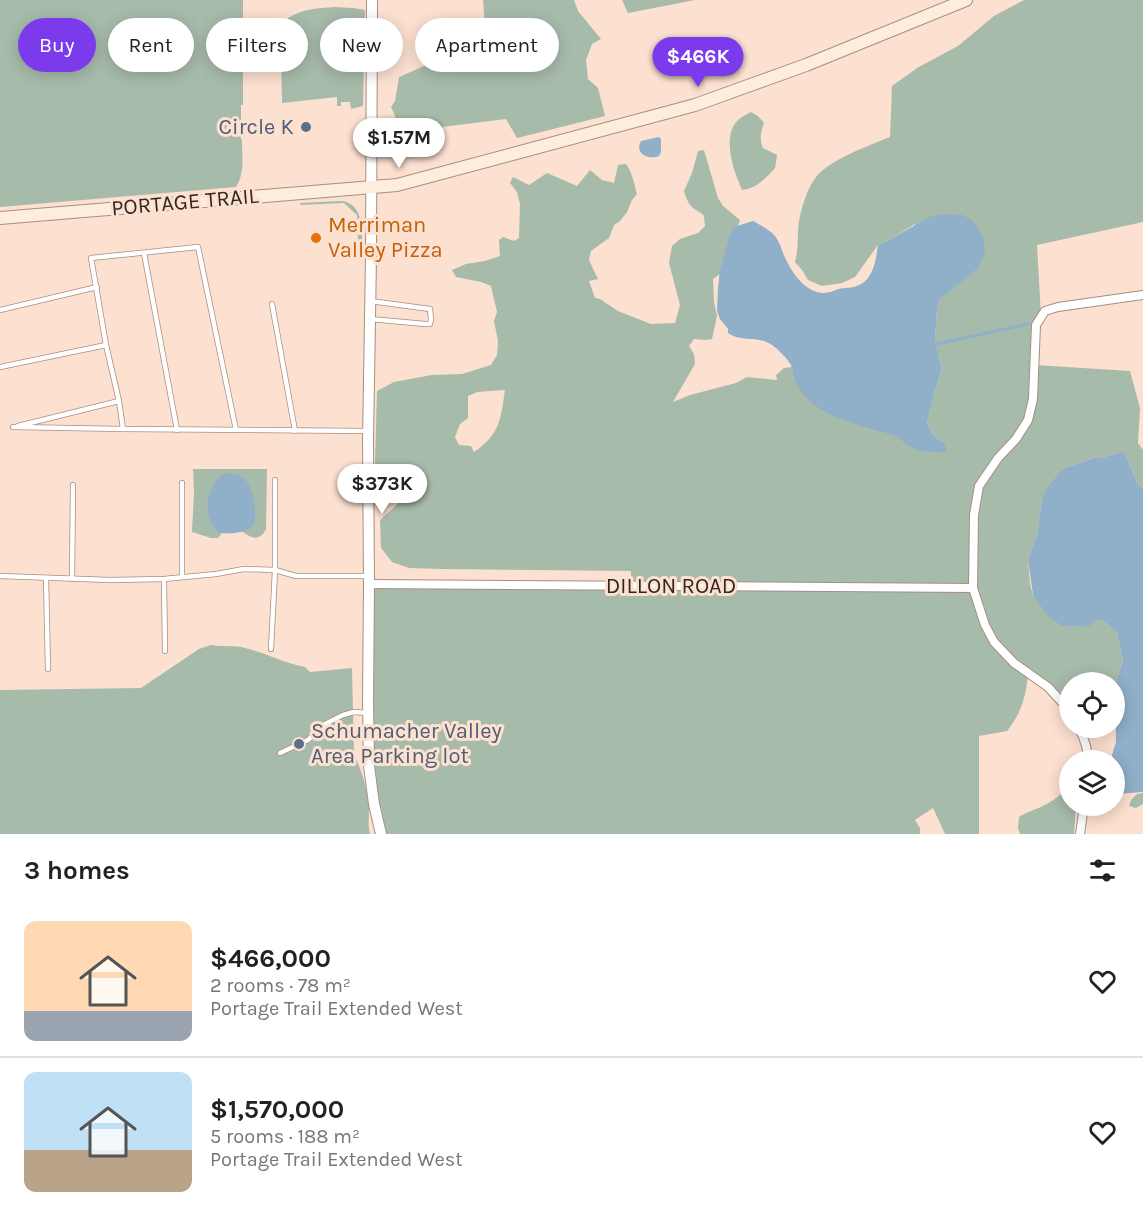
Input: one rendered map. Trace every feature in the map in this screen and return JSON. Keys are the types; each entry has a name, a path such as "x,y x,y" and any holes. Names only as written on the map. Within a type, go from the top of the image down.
{"main road":[{"name":"PORTAGE TRAIL","path":"0,218 397,185 695,105 806,65 966,0"}],"street":[{"path":"372,0 367,641 370,770 374,804 381,834"},
{"path":"1059,699 1048,687 1014,663 994,642 985,625 973,588 974,515 979,486 1028,420 1034,399 1036,325 1045,311 1058,307 1143,295"},
{"name":"DILLON ROAD","path":"369,580 973,588"},
{"path":"1080,834 1083,816"}],"lane":[{"path":"123,429 91,258 198,246 236,430"},
{"path":"144,253 177,430"},
{"path":"0,310 97,287"},
{"path":"370,302 430,309 431,320 430,324 424,324 370,319"},
{"path":"272,304 295,430"},
{"path":"0,367 106,345"},
{"path":"119,401 13,427 368,431"},
{"path":"271,649 275,570 275,480"},
{"path":"182,483 182,577"},
{"path":"72,579 74,485"},
{"path":"0,576 164,579 243,569 275,570 296,576 369,580"},
{"path":"46,578 48,669"},
{"path":"164,579 165,651"},
{"path":"280,753 308,740 325,724 343,715 368,712"}],"green space":[{"path":"0,0 243,0 243,18 206,18 206,72 243,72 242,164 241,176 236,187 0,207"},
{"path":"483,0 574,0 578,11 601,39 592,44 586,60 588,79 598,88 605,116 517,138 506,119 402,132 391,107 395,101 399,77 415,70 415,72 559,72 559,18 484,18"},
{"path":"622,0 695,0 628,13"},
{"path":"1024,0 1143,0 1143,222 1037,245 1041,316 1035,365 1130,371 1140,408 1138,443 1143,450 1143,488 1138,485 1124,451 1064,468 1042,500 1037,534 1028,560 1030,584 1033,595 1062,626 1086,626 1098,618 1117,632 1123,661 1119,672 1059,672 1059,702 1028,675 1022,704 1007,731 979,736 979,834 945,834 933,808 915,820 920,828 920,834 381,834 374,804 369,584 631,586 631,571 409,568 392,562 381,548 380,520 403,499 401,490 377,481 375,461 377,391 394,382 432,375 462,374 491,365 497,355 498,341 494,321 497,312 491,286 456,277 452,270 466,264 500,256 499,240 503,237 514,241 519,238 520,204 517,192 510,183 513,177 529,185 547,173 577,186 590,170 602,180 614,183 618,165 626,164 637,194 627,212 614,225 609,238 591,251 589,260 598,279 589,281 595,298 618,311 651,324 675,323 680,305 669,263 672,246 680,239 698,233 705,226 704,216 693,208 684,191 698,151 704,150 718,198 723,206 740,220 738,226 731,230 720,274 713,279 717,316 712,339 694,339 689,346 694,354 695,364 673,402 736,383 747,377 777,380 776,375 784,368 792,367 794,379 852,422 900,437 944,443 932,434 927,422 942,368 935,340 940,299 915,224 878,245 855,277 842,283 822,286 808,280 795,262 803,204 816,177 830,165 850,154 890,137 892,86 917,68 958,46 994,16","holes":["505,390 500,417 494,432 483,446 474,452 471,446 459,445 455,437 460,424 468,418 468,396 477,392"]},
{"path":"334,7 365,10 365,18 320,18 320,72 364,72 363,106 351,109 350,102 341,102 341,106 337,106 337,97 282,103 281,72 308,72 308,18 288,18 316,9"},
{"path":"751,112 764,123 761,136 763,148 777,155 775,168 768,176 756,185 742,190 731,155 730,136 738,120"},
{"path":"358,127 362,129 362,148 358,150 355,129"},
{"path":"341,201 353,206 357,211 361,223 362,243 358,242 357,215 344,203 301,205 300,203"},
{"path":"193,469 267,469 266,529 264,533 256,538 243,532 222,533 218,538 211,538 192,532"},
{"path":"211,645 253,650 305,667 310,672 352,668 354,755 368,796 370,834 0,834 0,690 141,688 199,649"},
{"path":"1143,793 1143,804 1136,808 1129,806 1137,794"},
{"path":"1059,795 1059,816 1075,816 1074,834 1020,834 1019,817"}],"water":[{"path":"659,137 661,152 659,156 647,156 641,153 639,146 641,141"},
{"path":"944,214 963,215 973,221 983,237 985,252 979,267 940,299 937,310 935,340 942,368 927,422 932,434 944,443 947,452 927,452 915,449 899,437 848,422 822,410 803,394 785,356 762,340 733,336 728,333 728,329 720,319 717,311 720,270 731,230 737,226 753,221 772,233 790,266 804,285 824,293 862,284 871,274 878,245 929,217"},
{"path":"1124,451 1138,485 1143,488 1143,792 1125,793 1125,750 1114,750 1116,738 1125,738 1125,672 1119,672 1123,661 1117,632 1098,619 1091,625 1083,627 1062,626 1048,616 1033,595 1028,560 1037,534 1042,500 1047,488 1064,468"},
{"path":"225,473 238,475 245,479 253,497 255,523 238,533 218,533 208,514 208,501 212,488"}],"waterway":[{"path":"936,344 1028,324"}],"place":[{"name":"Circle K","path":"306,127"},
{"name":"Merriman Valley Pizza","path":"316,238"},
{"name":"Schumacher Valley Area Parking lot","path":"299,744"}]}
